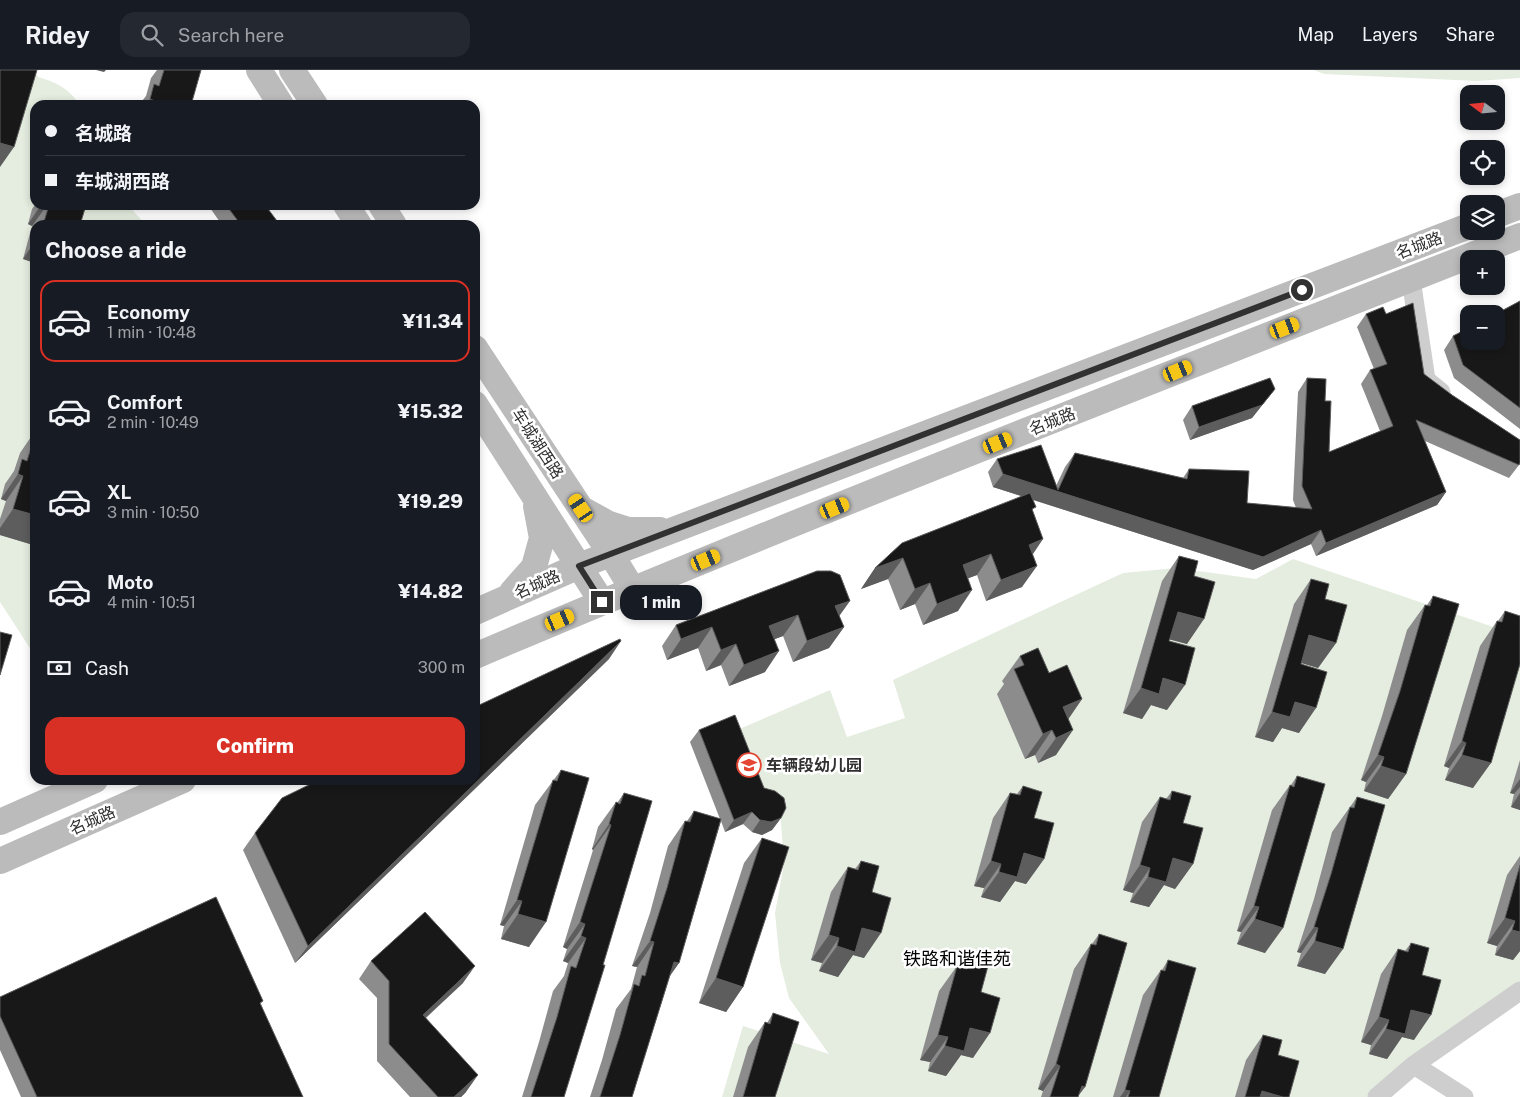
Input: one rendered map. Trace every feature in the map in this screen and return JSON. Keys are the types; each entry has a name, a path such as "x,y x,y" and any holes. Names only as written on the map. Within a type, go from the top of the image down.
{"main road":[{"path":"259,70 278,100"},
{"path":"292,70 312,100"},
{"path":"1505,212 1520,206"},
{"name":"名城路","path":"480,610 579,566 1460,229"},
{"name":"名城路","path":"480,654 602,602 1142,385 1520,236"},
{"name":"车城湖西路","path":"480,356 611,554 632,590"},
{"name":"车城湖西路","path":"480,412 602,602"},
{"path":"506,598 534,567 542,538 534,495"},
{"path":"581,508 609,524 628,530 671,531"},
{"path":"0,822 83,785"},
{"name":"名城路","path":"0,861 172,785"}],"street":[{"path":"1411,279 1426,380 1457,405"},
{"path":"1377,1097 1414,1065 1520,991"},
{"path":"1414,1065 1464,1097"}],"shaded area":[{"path":"0,70 34,70 38,77 67,90 76,100 30,100 30,210 132,210 142,220 30,220 30,648 0,602"},
{"path":"1314,70 1520,70 1520,78 1477,81 1324,74"},
{"path":"1293,559 1520,636 1520,981 1416,1055 1367,1097 722,1097 743,1026 829,1054 789,998 780,963 775,913 784,864 780,809 764,796 737,730 830,690 847,737 905,718 893,680 1123,573 1176,568 1256,579"}],"building":[{"path":"0,70 37,70 14,147 0,143"},
{"path":"164,70 201,70 192,100 150,99 154,84 159,86"},
{"path":"48,210 84,210 82,220 44,220"},
{"path":"230,210 269,210 276,220 237,220"},
{"path":"1520,301 1520,408 1463,365 1453,336 1460,332 1460,350 1505,350 1505,309"},
{"path":"1413,303 1424,374 1520,440 1520,463 1519,465 1416,420 1446,492 1326,543 1321,530 1263,557 1003,474 997,459 1041,445 1058,490 1075,453 1187,479 1189,469 1249,471 1247,503 1312,509 1302,486 1307,378 1326,379 1325,401 1331,401 1329,452 1393,426 1370,370 1387,364 1366,314 1383,307 1386,314"},
{"path":"1270,378 1275,389 1262,405 1199,427 1192,406"},
{"path":"30,451 30,514 13,509 23,476 18,474 22,459 27,461"},
{"path":"1030,493 1036,507 1032,509 1043,539 1029,545 1037,566 1001,580 991,554 963,565 972,590 937,604 930,583 915,589 903,558 875,568 902,543"},
{"path":"1179,556 1198,561 1194,576 1215,582 1204,619 1178,612 1169,641 1195,648 1185,685 1163,678 1159,694 1141,688"},
{"path":"817,571 831,571 840,575 850,601 835,606 844,627 807,641 798,615 769,626 779,651 744,665 736,644 721,650 712,627 681,639 676,625"},
{"path":"1311,579 1329,584 1325,599 1347,605 1336,643 1309,635 1301,664 1327,672 1316,708 1295,702 1290,717 1272,712"},
{"path":"1433,596 1459,604 1406,774 1381,766 1384,757 1378,755 1400,691 1425,605 1430,606"},
{"path":"1505,611 1520,616 1520,664 1491,763 1462,755 1466,743 1462,741 1497,621 1502,622"},
{"path":"0,632 12,635 0,675"},
{"path":"620,639 621,641 480,778 480,705"},
{"path":"1038,648 1049,673 1067,665 1082,699 1063,707 1073,730 1056,738 1052,730 1043,734 1014,669 1024,665 1020,656"},
{"path":"735,715 764,788 775,791 784,798 786,808 781,818 771,822 760,820 752,812 734,820 699,730"},
{"path":"561,770 589,778 546,922 518,914 522,901 517,900 553,780 557,781"},
{"path":"1297,776 1325,784 1283,928 1255,919 1259,907 1254,906 1290,785 1294,787"},
{"path":"309,785 473,785 308,946 255,833 282,798"},
{"path":"1023,786 1042,792 1034,818 1054,823 1044,859 1024,853 1017,877 999,872 1001,864 991,861 1010,793 1020,795"},
{"path":"1172,791 1191,796 1183,823 1203,828 1193,864 1173,858 1166,882 1148,877 1150,868 1140,865 1160,797 1170,800"},
{"path":"624,793 652,801 603,965 605,965 564,1097 531,1097 557,1017 571,966 576,968 586,938 581,936 585,924 580,922 611,825 609,824 616,802 620,804"},
{"path":"1357,797 1385,805 1343,949 1315,941 1318,928 1314,927 1350,807 1354,808"},
{"path":"694,811 721,819 679,963 674,962 632,1097 600,1097 634,984 639,986 642,975 645,976 654,942 650,941 685,821 690,822"},
{"path":"762,838 789,847 743,987 716,978"},
{"path":"861,861 879,866 872,892 891,898 881,933 862,928 855,952 837,946 839,938 829,935 848,867 858,870"},
{"path":"1520,865 1520,932 1512,930 1515,921 1505,918"},
{"path":"216,897 263,1001 260,1003 303,1097 37,1097 0,1016 0,997"},
{"path":"425,912 475,966 423,1015 478,1075 454,1097 438,1097 389,1044 389,981 371,961"},
{"path":"1099,934 1127,943 1085,1087 1082,1086 1078,1097 1050,1097 1060,1066 1056,1064 1091,944 1096,945"},
{"path":"1411,943 1429,948 1422,975 1441,980 1431,1015 1411,1010 1405,1034 1386,1029 1389,1020 1379,1017 1398,949 1408,952"},
{"path":"970,960 988,966 981,992 1000,998 990,1033 970,1028 964,1051 945,1046 948,1037 938,1035 957,966 967,969"},
{"path":"1168,960 1196,968 1159,1097 1128,1097 1130,1091 1125,1090 1161,970 1165,971"},
{"path":"773,1013 799,1022 775,1097 743,1097 765,1022 770,1024"},
{"path":"1263,1035 1282,1040 1278,1055 1299,1061 1289,1097 1262,1091 1260,1097 1245,1097"}],"place":[{"name":"车辆段幼儿园","path":"749,765"}],"district":[{"name":"铁路和谐佳苑","path":"957,959"}],"route":[{"path":"602,602 579,566 1302,290"}]}
